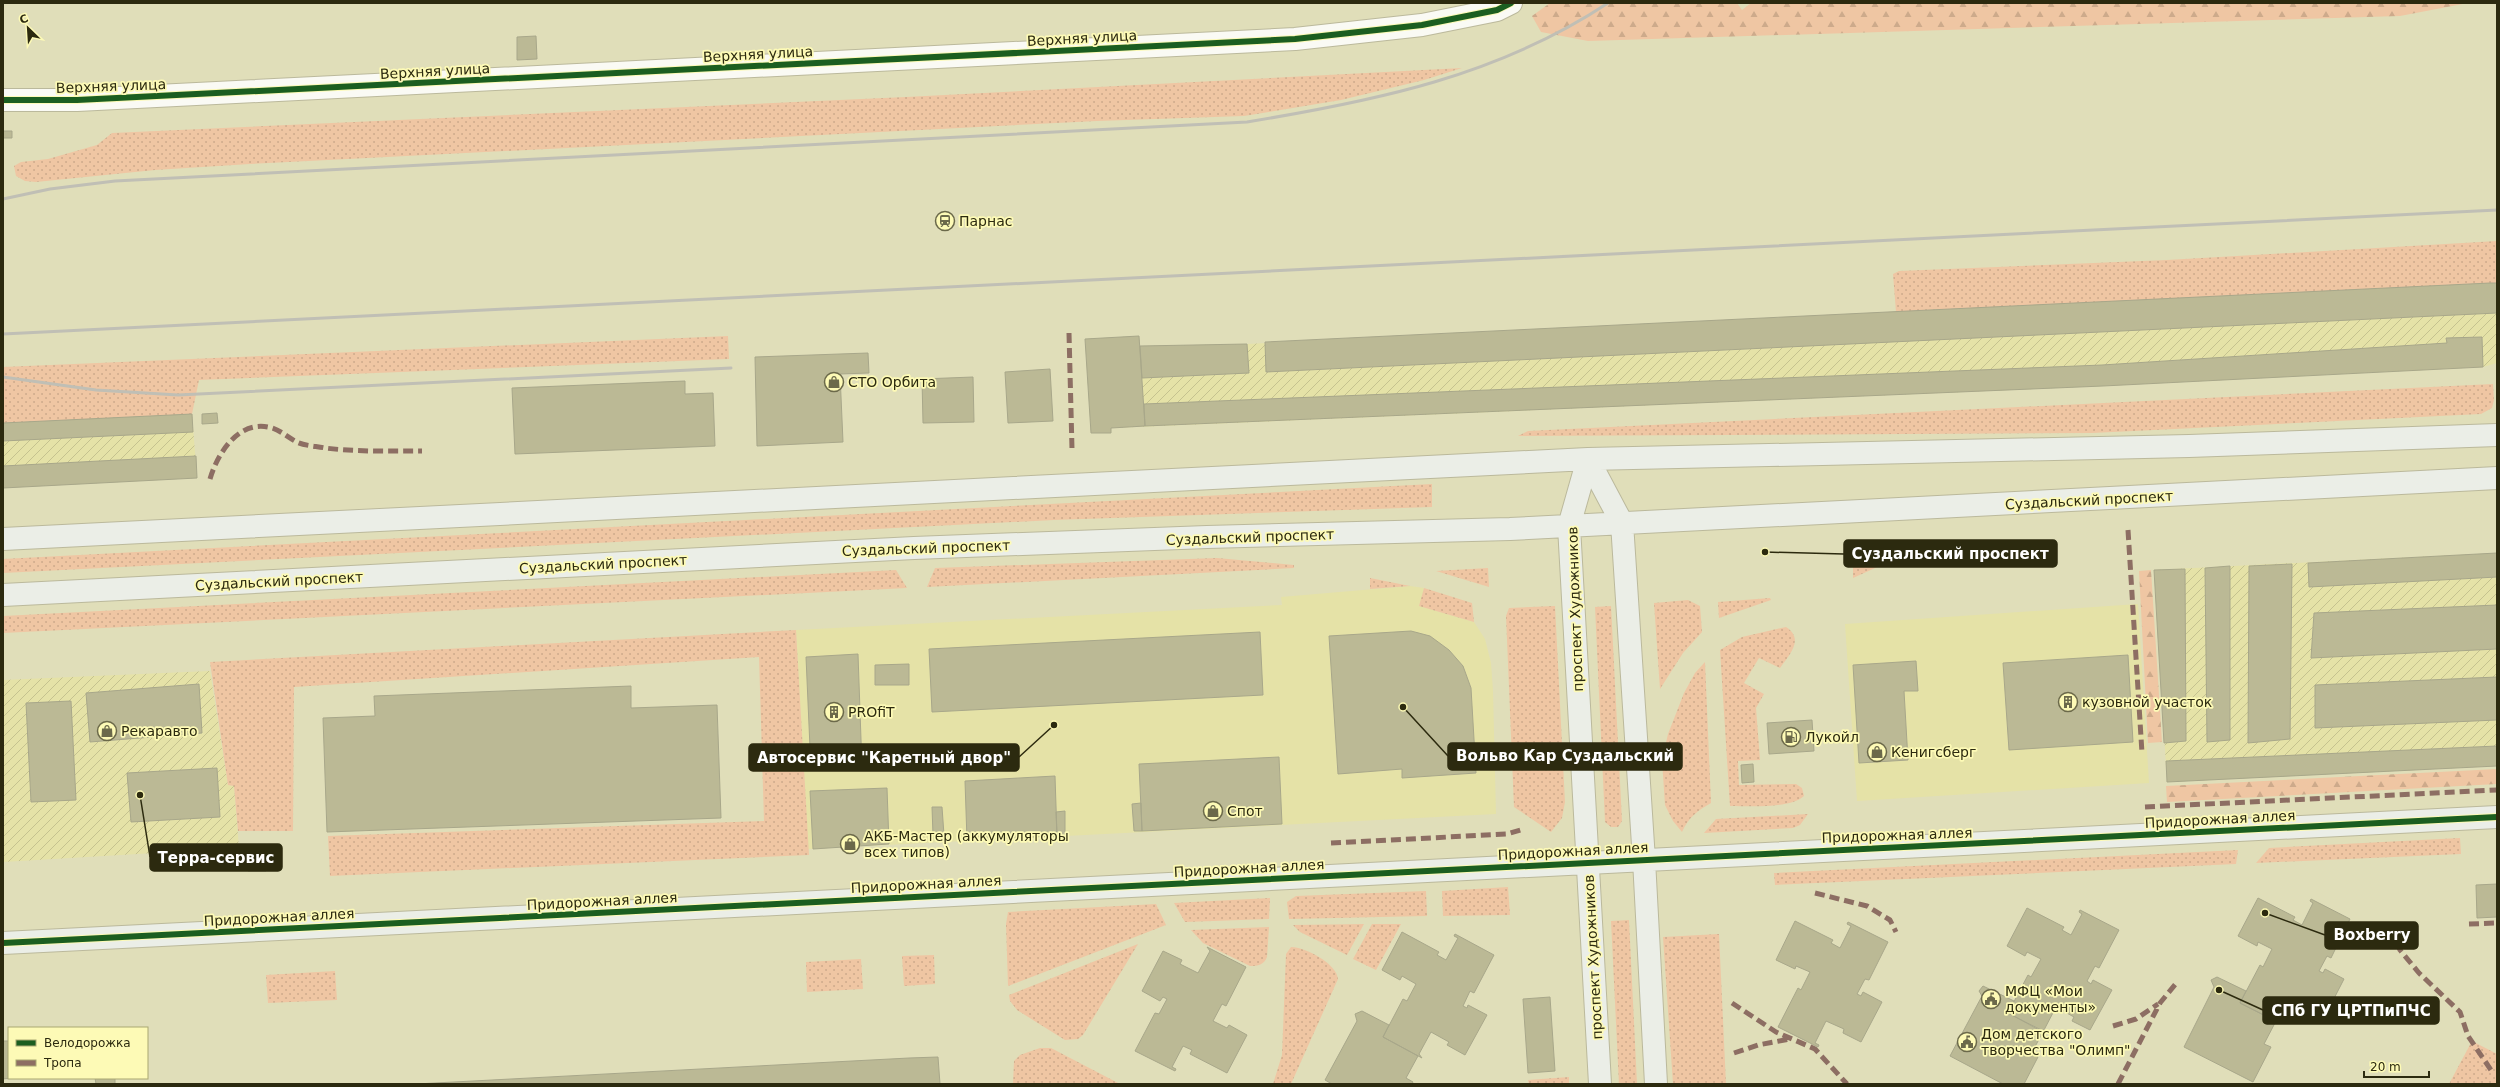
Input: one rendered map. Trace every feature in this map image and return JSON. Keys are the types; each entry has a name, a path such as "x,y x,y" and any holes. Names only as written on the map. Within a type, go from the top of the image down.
{"main road":[{"path":"3,539 1588,459 2152,447 2497,435"},
{"path":"1588,459 1622,523 1644,860 1656,1084"},
{"name":"проспект Художников","path":"1588,459 1569,526 1600,1084"},
{"name":"Суздальский проспект","path":"3,595 914,548 1569,526 2497,478"},
{"name":"Придорожная аллея","path":"3,943 2497,816"}],"street":[{"name":"Верхняя улица","path":"3,100 77,100 1294,39 1422,25 1497,10 1511,3"}],"shaded area":[{"path":"2497,283 2497,363 2483,367 2103,386 1111,428 1111,433 1091,433 1085,339 1139,336 1140,346 1247,344"},
{"path":"192,414 197,478 3,488 3,423"},
{"path":"2497,553 2497,766 2167,782 2154,570"},
{"path":"1410,586 1424,588 1420,606 1474,622 1485,639 1491,663 1493,691 1496,814 808,849 796,630 1282,605 1281,597"},
{"path":"2138,604 2149,783 1857,801 1845,624"},
{"path":"210,671 228,785 234,786 239,848 3,862 3,680"}],"green space":[{"path":"1550,3 1737,3 1742,10 1751,3 2468,3 2400,16 1588,41 1541,32 1532,16"},
{"path":"1462,68 1424,80 1341,100 1244,116 1097,121 250,164 155,170 36,182 25,181 16,176 14,166 21,162 48,159 97,145 112,133 906,97"},
{"path":"2497,241 2497,283 1896,312 1893,274 1899,271 2167,260"},
{"path":"728,336 729,359 199,380 192,414 3,423 3,367"},
{"path":"2493,384 2494,400 2492,408 2481,414 2092,433 1518,436 1528,431"},
{"path":"1432,484 1432,507 1054,520 3,573 3,559"},
{"path":"1894,550 1895,559 1853,578 1853,557"},
{"path":"1217,558 1294,565 1294,568 927,587 935,568"},
{"path":"1488,568 1489,587 1436,571"},
{"path":"896,570 907,588 3,633 3,616"},
{"path":"2151,570 2162,742 2148,743 2139,571"},
{"path":"1370,578 1410,586 1370,589"},
{"path":"1424,588 1472,603 1474,622 1419,606"},
{"path":"1770,598 1771,600 1719,618 1718,602"},
{"path":"1688,600 1700,606 1702,632 1683,653 1660,689 1654,603"},
{"path":"1555,606 1565,802 1562,818 1551,832 1514,807 1506,616 1509,608"},
{"path":"1611,606 1622,821 1618,827 1611,827 1605,822 1595,607"},
{"path":"1786,627 1792,632 1795,642 1794,647 1780,668 1759,658 1744,683 1764,694 1756,708 1760,760 1738,761 1739,785 1796,784 1802,788 1804,796 1798,800 1780,805 1730,806 1720,650 1742,637"},
{"path":"796,630 809,855 330,876 328,836 764,821 759,657 294,687 293,831 238,831 234,786 228,785 210,662"},
{"path":"1705,662 1711,803 1694,815 1682,832 1673,821 1665,805 1662,760 1668,734 1684,693 1695,673"},
{"path":"2497,769 2497,784 2167,802 2166,786"},
{"path":"1808,814 1800,825 1793,828 1704,833 1716,819"},
{"path":"2460,838 2461,854 2256,863 2269,848"},
{"path":"2238,850 2236,864 1775,885 1774,873"},
{"path":"1508,887 1510,915 1443,916 1442,891"},
{"path":"1426,891 1427,916 1289,919 1287,902 1296,896"},
{"path":"1270,898 1269,919 1185,922 1174,903"},
{"path":"1156,904 1166,925 1008,986 1006,924 1008,912"},
{"path":"1629,920 1637,1084 1619,1084 1611,921"},
{"path":"1364,924 1347,955 1300,932 1293,925"},
{"path":"1372,924 1401,924 1376,970 1353,959"},
{"path":"1269,927 1266,960 1253,966 1250,966 1203,943 1191,930"},
{"path":"1719,934 1726,1084 1673,1084 1663,937"},
{"path":"1138,944 1083,1035 1078,1039 1065,1040 1017,1010 1010,1001 1009,995"},
{"path":"1291,947 1305,950 1320,957 1332,968 1338,979 1291,1084 1273,1084 1282,1055 1286,954"},
{"path":"934,955 935,984 904,986 902,956"},
{"path":"861,959 863,989 807,992 806,962"},
{"path":"335,971 337,1000 268,1003 266,975"},
{"path":"2472,1041 2497,1054 2497,1084 2449,1084"},
{"path":"1040,1048 1051,1048 1120,1084 1013,1084 1014,1061 1020,1055"},
{"path":"1569,1077 1569,1084 1529,1084 1528,1080"}],"building":[{"path":"536,36 537,59 517,60 517,37"},
{"path":"3,131 12,131 12,138 3,138"},
{"path":"2497,283 2497,313 1266,372 1265,342"},
{"path":"1139,336 1145,426 1111,428 1111,433 1091,433 1085,339"},
{"path":"2482,337 2483,367 2103,386 1145,426 1144,404 2102,365 2447,343 2446,338"},
{"path":"1247,344 1249,373 1142,378 1140,346"},
{"path":"868,353 869,373 840,374 843,442 757,446 755,357"},
{"path":"1050,369 1053,421 1008,423 1005,372"},
{"path":"973,377 974,422 923,423 922,379"},
{"path":"685,381 685,394 713,393 715,446 515,454 512,388"},
{"path":"217,413 218,423 202,424 202,414"},
{"path":"192,414 193,432 3,441 3,423"},
{"path":"196,456 197,478 3,488 3,466"},
{"path":"2497,553 2497,577 2309,587 2308,563"},
{"path":"2292,564 2290,739 2248,743 2249,566"},
{"path":"2230,566 2230,740 2207,742 2205,568"},
{"path":"2185,569 2186,741 2164,743 2154,570"},
{"path":"2497,605 2497,649 2311,658 2314,613"},
{"path":"1411,631 1430,636 1449,650 1463,666 1471,688 1476,773 1402,778 1402,769 1338,774 1329,636"},
{"path":"1260,632 1263,695 932,712 929,649"},
{"name":"PROfiT","path":"858,654 862,768 811,770 806,657"},
{"name":"кузовной участок","path":"2128,655 2133,742 2009,750 2003,663"},
{"path":"1916,661 1918,691 1904,691 1908,760 1859,763 1853,665"},
{"path":"909,664 909,685 875,685 875,665"},
{"path":"2497,677 2497,720 2315,728 2315,685"},
{"path":"199,684 202,733 90,742 86,693"},
{"path":"631,686 631,708 717,705 721,818 327,832 323,718 375,716 374,696"},
{"path":"71,701 76,800 31,802 26,703"},
{"name":"Лукойл","path":"1812,720 1814,751 1769,754 1767,723"},
{"path":"2497,746 2497,766 2167,782 2166,761"},
{"path":"1279,757 1282,824 1142,831 1139,764"},
{"path":"1753,764 1754,782 1742,783 1741,765"},
{"path":"217,768 220,817 131,822 127,773"},
{"path":"1055,776 1057,836 967,840 965,781"},
{"path":"887,788 889,844 813,849 810,791"},
{"path":"1141,803 1142,831 1134,831 1132,804"},
{"path":"932,807 942,807 944,835 933,835"},
{"path":"1065,811 1065,835 1057,836 1056,812"},
{"path":"265,851 266,871 248,871 247,852"},
{"path":"2497,884 2497,917 2477,918 2476,885"},
{"path":"2258,898 2295,917 2293,920 2302,925 2313,903 2310,901 2311,899 2350,919 2331,958 2327,956 2319,971 2323,973 2325,969 2344,979 2323,1020 2304,1010 2306,1006 2288,997 2276,1020 2279,1023 2240,1003 2260,965 2263,967 2272,949 2258,942 2257,946 2238,936"},
{"path":"2027,908 2064,927 2062,930 2071,935 2082,914 2079,912 2080,910 2119,930 2099,968 2095,966 2087,981 2091,984 2093,980 2112,990 2090,1030 2072,1021 2074,1017 2056,1007 2044,1030 2048,1032 2047,1033 2008,1013 2028,975 2031,977 2041,959 2027,952 2025,956 2007,946"},
{"path":"1795,921 1833,940 1831,943 1840,948 1851,926 1847,924 1848,922 1888,942 1869,980 1865,979 1857,994 1861,996 1863,992 1882,1002 1861,1042 1843,1033 1844,1029 1826,1021 1815,1043 1819,1045 1818,1047 1778,1027 1798,988 1801,990 1810,972 1796,966 1795,969 1776,960"},
{"path":"1402,932 1439,952 1437,955 1446,960 1458,938 1454,936 1455,934 1494,955 1474,993 1470,991 1463,1006 1467,1008 1468,1005 1487,1015 1465,1055 1447,1045 1449,1042 1431,1032 1419,1054 1422,1058 1383,1037 1403,999 1407,1001 1416,984 1402,976 1400,980 1382,970"},
{"path":"1207,947 1246,967 1226,1006 1222,1004 1213,1021 1227,1028 1229,1025 1247,1035 1227,1073 1190,1054 1192,1050 1183,1046 1172,1067 1176,1069 1175,1071 1135,1051 1155,1013 1159,1014 1167,999 1163,997 1160,1001 1142,991 1163,951 1182,960 1180,964 1198,973 1210,951"},
{"path":"2217,977 2246,991 2240,1003 2276,1021 2264,1044 2271,1047 2253,1082 2184,1047 2214,987 2211,980"},
{"path":"1983,986 2014,1001 2008,1013 2043,1032 2031,1054 2038,1057 2024,1084 2003,1084 1950,1056 1982,996 1979,991"},
{"path":"1550,997 1555,1071 1528,1073 1523,999"},
{"path":"1362,1011 1389,1025 1383,1037 1418,1056 1406,1078 1413,1082 1412,1084 1332,1084 1325,1080 1357,1021 1355,1014"},
{"path":"3,1041 8,1041 8,1078 3,1079"},
{"path":"938,1057 940,1084 416,1084 909,1058"},
{"path":"95,1079 115,1079 115,1084 96,1084"}],"railway":[{"path":"3,199 50,189 115,181 1247,122 1342,105 1434,82 1479,67 1523,49 1566,28 1608,3"},
{"path":"3,334 2497,210"},
{"path":"3,377 96,390 178,395 731,368"}],"marked path":[{"path":"1069,333 1072,449"},
{"path":"210,479 223,450 230,442 238,434 247,429 257,427 272,428 298,443 325,448 361,451 422,451"},
{"path":"2128,530 2142,753"},
{"path":"2145,807 2497,790"},
{"path":"1331,843 1507,834 1524,829"},
{"path":"1815,893 1867,906 1890,920 1896,932"},
{"path":"2469,924 2497,923"},
{"path":"2392,929 2400,950 2419,973 2460,1012 2468,1036 2491,1070"},
{"path":"2118,1084 2160,1003 2178,981"},
{"path":"1732,1003 1776,1032 1815,1049 1847,1084"},
{"path":"2113,1026 2136,1019 2158,1004"},
{"path":"1734,1053 1758,1045 1790,1039"}],"cycle path":[{"path":"3,100 77,100 1295,39 1422,25 1497,10 1511,3"},
{"path":"3,943 2497,817"}],"place":[{"name":"Парнас","path":"945,221"},
{"name":"СТО Орбита","path":"834,382"},
{"name":"Суздальский проспект","path":"1765,552"},
{"name":"кузовной участок","path":"2068,702"},
{"name":"Вольво Кар Суздальский","path":"1403,707"},
{"name":"PROfiT","path":"834,712"},
{"name":"Автосервис \"Каретный двор\"","path":"1054,725"},
{"name":"Рекаравто","path":"107,731"},
{"name":"Лукойл","path":"1791,737"},
{"name":"Кенигсберг","path":"1877,752"},
{"name":"Терра-сервис","path":"140,795"},
{"name":"Спот","path":"1213,811"},
{"name":"АКБ-Мастер (аккумуляторы всех типов)","path":"850,844"},
{"name":"Boxberry","path":"2265,913"},
{"name":"СПб ГУ ЦРТПиПЧС","path":"2219,990"},
{"name":"МФЦ «Мои документы»","path":"1991,999"},
{"name":"Дом детского творчества \"Олимп\"","path":"1967,1042"}]}
